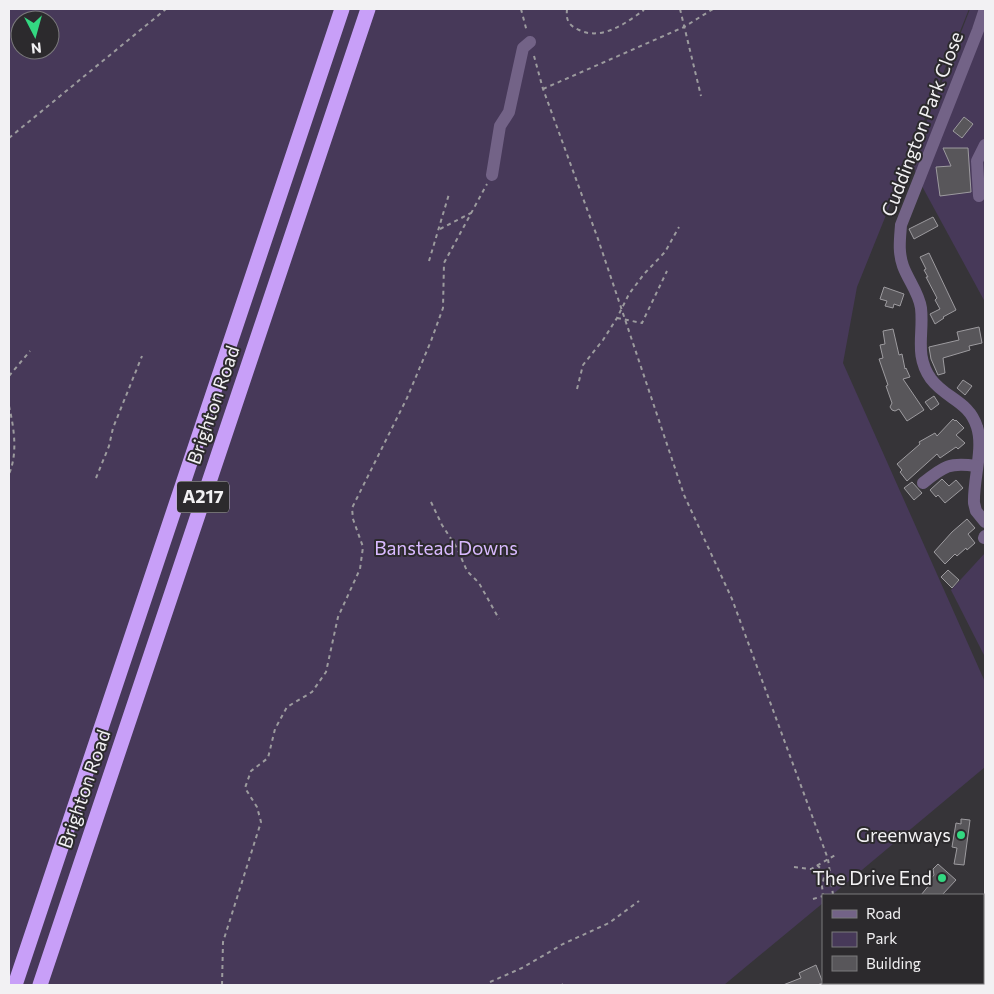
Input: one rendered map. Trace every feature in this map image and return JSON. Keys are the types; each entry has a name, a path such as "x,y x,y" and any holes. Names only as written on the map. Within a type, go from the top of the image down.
{"highway":[{"name":"Brighton Road","path":"15,985 342,9"},
{"name":"Brighton Road","path":"40,985 368,9"}],"street":[{"name":"Cuddington Park Close","path":"985,9 901,225 899,250 903,266 921,308 920,354 925,370 937,386 969,410 973,416 980,440 976,466 974,503 976,511 985,522"},
{"path":"492,175 500,126 509,112 523,48 530,42"},
{"path":"979,196 977,161 985,145"},
{"path":"923,483 940,468 952,464 976,466"}],"path":[{"path":"9,138 166,9"},
{"path":"567,9 568,22 571,26 588,34 608,31 644,10"},
{"path":"680,9 700,96"},
{"path":"713,9 684,27 543,89 598,239 684,495 732,599 828,859 832,894"},
{"path":"222,985 223,942 261,822 257,807 244,788 250,770 268,758 275,729 287,707 312,692 326,672 338,617 360,569 363,547 353,519 352,508 407,398 443,308 444,262 492,175"},
{"path":"429,261 450,194"},
{"path":"440,229 471,213"},
{"path":"577,389 583,365 603,340 617,318 628,294 665,252 679,227"},
{"path":"617,318 642,323 667,271"},
{"path":"9,376 30,350"},
{"path":"96,478 109,446 113,428 142,356"},
{"path":"9,406 13,423 14,462 9,474"},
{"path":"431,502 442,525 457,548 467,571 480,583 499,619"},
{"path":"794,867 805,869 837,854"},
{"path":"817,865 826,873 822,886 823,894"},
{"path":"813,899 822,896"},
{"path":"490,982 522,968 563,944 609,923 640,901"}],"green space":[{"name":"Banstead Downs","path":"9,9 969,9 857,287 843,363 985,682 985,767 833,894 822,894 822,904 724,985 9,985"},
{"path":"970,9 985,9 985,302 923,188 911,162"},
{"path":"985,553 985,657 951,590"}],"building":[{"path":"964,117 973,124 962,138 953,131"},
{"path":"943,148 968,148 971,192 940,196 936,167 951,166"},
{"path":"933,217 938,226 914,239 909,229"},
{"path":"929,253 956,310 935,324 930,314 940,309 935,300 937,298 926,277 928,277 924,270 926,269 920,257"},
{"path":"884,287 904,294 900,306 894,304 893,308 885,306 887,301 880,299"},
{"path":"979,327 982,343 969,346 970,350 943,358 945,373 938,375 931,359 929,347 959,340 957,332"},
{"path":"893,329 899,355 902,354 905,369 910,377 903,379 924,410 907,421 899,409 895,411 890,407 892,403 886,386 888,385 879,359 883,358 880,345 885,344 883,331"},
{"path":"963,380 972,386 965,395 957,388"},
{"path":"934,396 939,404 931,410 925,402"},
{"path":"953,419 964,428 956,435 965,443 958,449 956,447 940,458 937,454 907,481 897,464 920,444 919,442 935,433 937,436"},
{"path":"942,479 949,486 956,480 963,488 945,503 930,490"},
{"path":"912,482 922,493 914,500 904,488"},
{"path":"967,519 975,528 968,534 975,543 957,556 955,554 945,564 934,552"},
{"path":"948,570 959,580 952,588 941,577"},
{"name":"Greenways","path":"961,819 970,820 964,865 954,864 957,848 952,847 956,823 961,824"},
{"name":"The Drive End","path":"938,864 956,880 943,894 922,894 930,884 928,882 934,875 933,869"},
{"path":"816,965 822,983 783,985 801,978 799,973"}],"place":[{"name":"Greenways","path":"961,835"},
{"name":"The Drive End","path":"942,878"}]}
